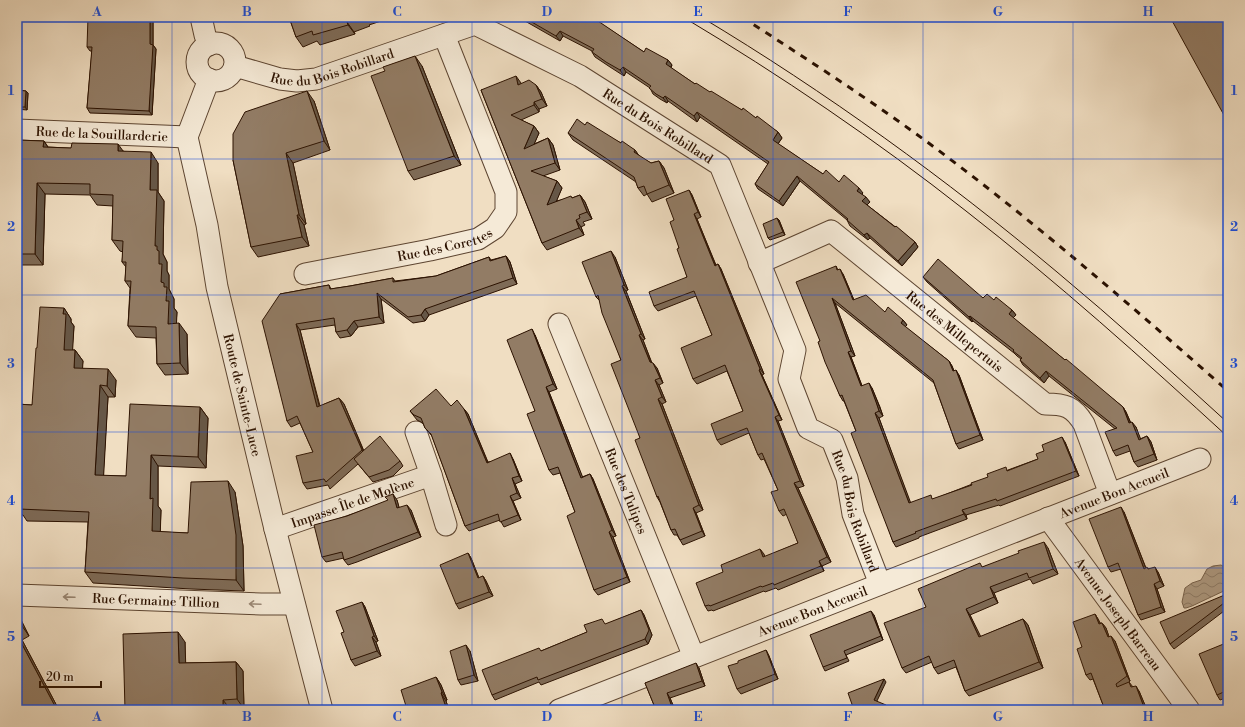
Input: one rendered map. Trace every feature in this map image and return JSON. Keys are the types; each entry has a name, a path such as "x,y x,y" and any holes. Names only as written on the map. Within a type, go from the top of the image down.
{"street":[{"path":"201,17 209,45"},
{"name":"Rue du Bois Robillard","path":"235,66 297,81 316,79 475,24 580,76 720,165 795,350 789,379 808,428 832,440 847,478 853,514 880,584"},
{"name":"Rue des Corettes","path":"305,274 430,250 478,239 495,228 506,212 506,192 444,35"},
{"path":"221,44 226,46 234,54 235,66 233,71 225,78 220,80 209,80 200,71 198,58 204,48 209,45 221,44"},
{"path":"186,137 209,80"},
{"name":"Rue de la Souillarderie","path":"17,130 186,137"},
{"name":"Route de Sainte-Luce","path":"186,137 207,225 217,287 275,529 322,710"},
{"name":"Rue des Millepertuis","path":"759,263 831,231 1045,404 1059,404 1068,407 1078,414 1084,424 1110,494"},
{"name":"Rue des Tulipes","path":"559,324 694,657"},
{"name":"Impasse Île de Molène","path":"416,432 446,525"},
{"name":"Avenue Bon Accueil","path":"558,710 1200,458"},
{"name":"Impasse Île de Molène","path":"275,529 431,476"},
{"name":"Avenue Joseph Barreau","path":"1048,518 1189,710"},
{"name":"Rue Germaine Tillion","path":"17,595 294,604"}],"water":[{"path":"1221,565 1228,569 1228,589 1192,606 1184,608 1182,602 1185,588 1192,583 1201,580 1207,569 1213,566"}],"building":[{"path":"88,17 150,17 150,44 153,45 149,111 87,108 92,47 87,47"},
{"path":"289,17 362,17 347,22 348,25 313,35 312,31 296,37"},
{"path":"523,17 591,17 644,52 646,48 668,60 666,64 695,84 696,83 710,92 711,91 742,110 743,108 756,118 757,116 778,132 773,140 823,174 826,170 839,182 844,175 859,188 857,191 866,197 862,201 915,242 898,261 867,233 864,235 847,220 848,219 797,176 779,201 755,184 769,162 697,112 694,116 665,96 663,98 656,94 649,88 651,86 623,67 620,70 606,62 592,52 594,49 560,31 556,36"},
{"path":"1170,17 1228,17 1228,116 1225,117"},
{"path":"415,56 454,156 408,171 371,76 385,71 383,67"},
{"path":"516,76 518,85 529,80 536,85 542,99 534,102 534,105 511,115 534,126 524,149 548,138 555,163 531,171 557,181 547,205 571,196 572,198 580,195 587,212 579,215 580,218 576,220 579,228 542,243 481,90"},
{"path":"17,90 26,91 25,107 17,107"},
{"path":"307,91 324,141 286,153 302,237 251,247 233,160 233,134 245,112"},
{"path":"577,119 585,125 587,122 621,143 622,141 635,150 634,152 651,163 659,161 669,185 647,194 644,186 638,188 634,177 568,133"},
{"path":"17,140 44,141 43,147 71,148 72,143 118,144 118,151 151,152 150,190 157,190 155,246 157,246 157,250 159,251 159,264 162,264 161,282 164,283 164,287 167,287 166,301 169,301 168,324 179,323 180,363 157,364 156,327 128,326 131,281 125,281 126,262 122,262 123,241 112,240 113,195 90,194 90,184 37,183 35,254 17,254"},
{"path":"689,190 698,212 694,214 715,266 718,264 760,369 759,370 779,415 775,417 800,481 794,483 827,557 819,561 821,566 774,585 773,583 762,587 761,586 710,606 705,606 696,583 723,572 721,565 760,549 763,557 798,543 784,509 779,511 771,492 778,490 762,453 758,455 747,428 717,440 711,424 743,411 725,365 693,379 681,348 712,335 694,291 654,306 649,292 687,277 677,249 679,248 670,222 674,220 666,199"},
{"path":"777,218 783,232 768,238 763,224"},
{"path":"611,251 624,285 622,286 641,334 639,335 650,362 653,363 660,378 655,380 662,397 658,399 699,505 693,508 702,531 680,540 675,529 671,530 635,440 640,438 611,364 621,360 602,313 598,295 596,297 582,262"},
{"path":"506,256 513,278 425,309 421,315 408,317 377,293 379,317 354,321 347,330 336,332 334,318 296,324 317,407 339,398 362,450 326,482 324,479 303,483 296,456 313,452 297,416 287,421 262,321 280,294 329,285 330,289 393,278 393,282 436,276 489,257 490,261"},
{"path":"938,259 983,298 987,294 994,300 996,297 1012,310 1009,314 1123,407 1129,423 1132,422 1139,440 1147,436 1154,454 1134,462 1128,445 1113,451 1105,432 1117,428 1046,371 1040,378 1020,360 1022,358 1013,351 1014,350 970,316 969,317 923,277"},
{"path":"836,266 837,270 840,269 853,300 866,295 885,312 888,307 903,320 901,323 949,361 953,371 956,370 980,435 956,444 933,380 832,298 851,351 848,352 861,386 869,383 879,411 875,413 909,503 931,495 932,499 972,485 971,483 988,477 987,474 1006,467 1007,471 1038,459 1036,454 1044,451 1042,445 1062,437 1076,471 997,501 996,499 962,510 964,514 915,532 916,533 893,542 851,433 856,431 842,395 840,396 825,362 818,342 820,341 796,282"},
{"path":"40,307 64,308 63,314 66,314 64,350 75,350 74,368 108,369 107,386 100,385 95,475 126,476 130,404 200,407 198,457 151,455 150,499 153,498 152,531 188,533 191,482 228,481 236,535 236,580 85,572 89,512 19,509 19,504 17,504 17,404 32,405"},
{"path":"532,329 553,384 546,387 563,432 581,478 590,474 612,530 609,532 627,577 594,590 567,516 575,512 558,467 549,470 527,414 535,411 507,340"},
{"path":"436,389 451,406 457,400 464,409 487,463 510,453 519,476 512,478 517,493 510,496 518,515 500,522 498,514 465,526 431,434 425,428 421,418 414,415 410,411"},
{"path":"380,436 400,461 389,470 369,477 354,459"},
{"path":"393,494 397,508 407,505 418,532 344,560 342,552 322,557 314,525 347,516 388,500 385,497"},
{"path":"1121,507 1144,569 1147,567 1148,569 1155,567 1160,581 1154,584 1161,607 1138,615 1118,563 1108,567 1089,519"},
{"path":"1044,542 1053,569 1029,578 1027,573 990,587 994,597 966,609 979,637 1023,619 1039,662 965,691 954,660 934,668 929,656 902,668 884,623 926,607 918,589 980,563 982,567 1019,553 1018,551"},
{"path":"468,553 478,578 483,576 489,592 456,604 440,565"},
{"path":"1227,594 1228,600 1170,644 1160,622"},
{"path":"362,602 374,636 372,637 377,651 351,660 341,633 344,632 336,611"},
{"path":"641,610 649,630 645,639 538,680 537,677 492,695 482,670 539,648 541,651 587,632 584,625 602,619 605,624"},
{"path":"871,611 881,636 844,651 847,658 823,667 810,635"},
{"path":"1095,614 1099,624 1102,623 1108,637 1111,636 1127,676 1116,684 1117,687 1129,682 1131,687 1136,686 1145,710 1105,710 1091,673 1086,675 1077,649 1082,647 1073,622"},
{"path":"17,617 20,623 17,625"},
{"path":"178,632 179,663 236,662 237,699 223,700 223,710 125,710 123,634"},
{"path":"17,635 57,710 17,710"},
{"path":"1226,643 1228,649 1228,690 1217,695 1199,654"},
{"path":"466,645 474,675 458,680 450,651"},
{"path":"766,650 775,674 737,689 728,666"},
{"path":"696,663 702,681 667,693 673,710 656,710 645,683"},
{"path":"436,677 447,710 410,710 408,705 406,706 401,690"},
{"path":"884,679 874,700 886,705 888,710 854,710 848,693"},
{"path":"801,707 802,710 794,710"}],"tram line":[{"path":"683,17 827,109 932,185 1000,238 1066,293 1132,350 1228,437"},
{"path":"701,17 794,75 929,170 972,203 1101,309 1228,423"}],"railway":[{"path":"742,17 871,102 982,184 1089,271 1228,391"}]}
